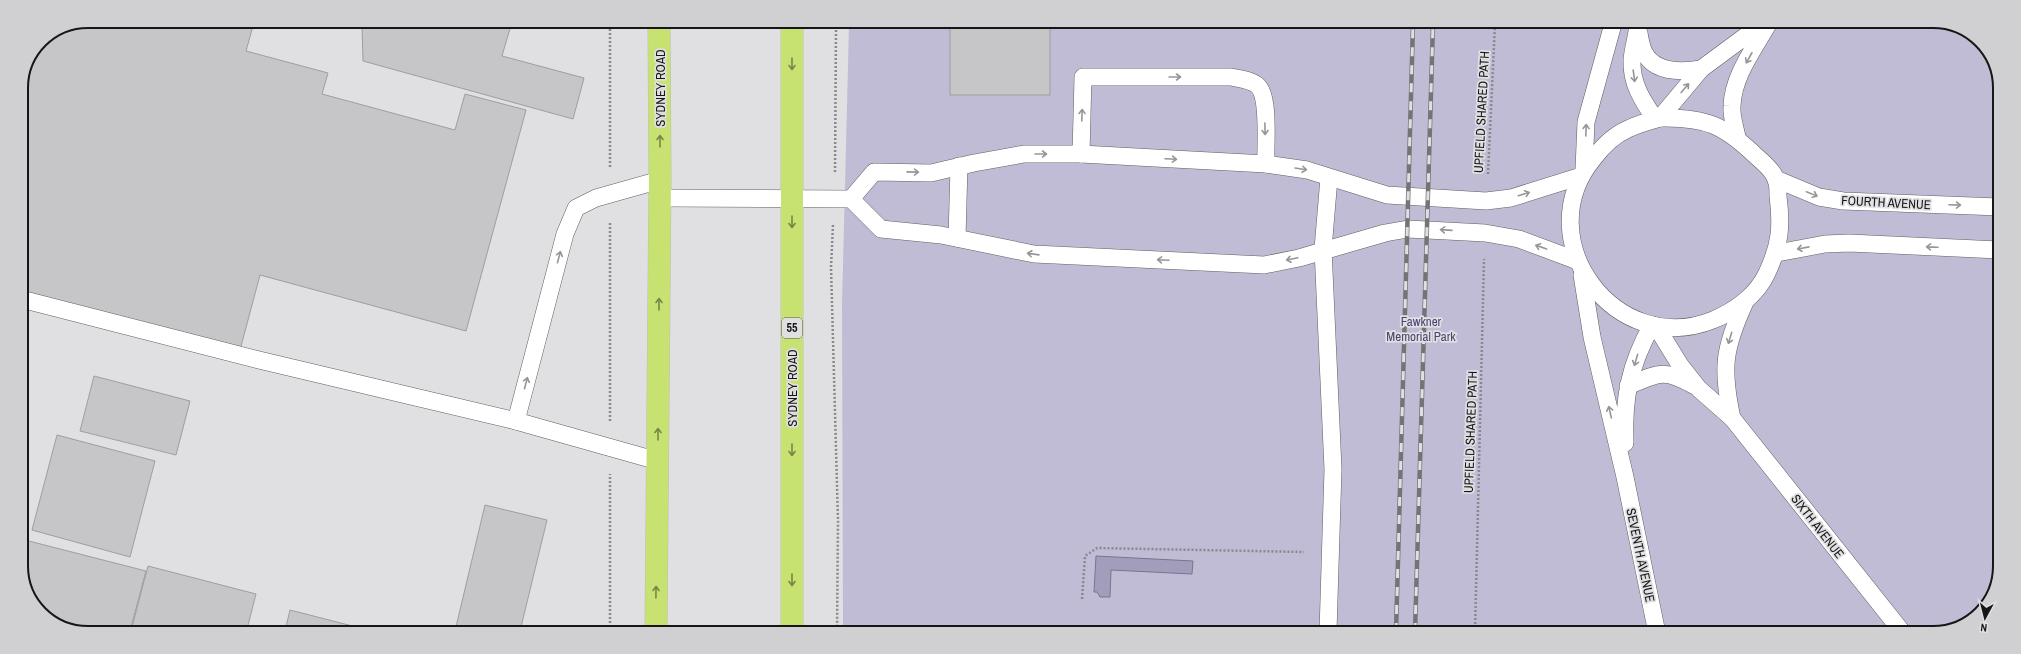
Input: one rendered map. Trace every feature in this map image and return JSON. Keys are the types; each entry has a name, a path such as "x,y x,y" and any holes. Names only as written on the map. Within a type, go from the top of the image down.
{"highway":[{"name":"SYDNEY ROAD","path":"656,626 660,189 659,28"},
{"name":"SYDNEY ROAD","path":"792,28 792,626"}],"lane":[{"path":"1612,28 1586,122 1583,173 1572,204 1570,233 1580,266 1592,336 1625,477"},
{"path":"1638,28 1644,52 1653,63 1664,68 1682,72 1701,68"},
{"path":"1638,28 1632,61 1634,81 1646,106 1657,119"},
{"path":"1657,119 1701,68 1756,28"},
{"path":"1737,137 1731,107 1736,88 1742,70 1766,28"},
{"path":"1081,154 1083,77 1231,77 1253,83 1258,86 1263,93 1265,108 1266,164"},
{"path":"516,421 565,234 576,208 596,198 610,194 660,189 792,199 843,198 874,172 932,173 959,166 1024,154 1081,154 1266,164 1307,170 1387,196 1486,202 1512,198 1583,173 1603,146 1627,129 1657,119 1686,118 1713,124 1737,137 1760,159 1776,179 1781,220 1777,253 1764,279 1745,302 1726,315 1704,324 1680,328 1654,325 1630,318 1611,305 1594,289 1580,266 1518,239 1485,233 1408,229 1385,232 1322,249 1299,258 1264,265 1034,254 941,234 881,229 843,198"},
{"path":"957,238 959,166"},
{"path":"1328,626 1333,469 1322,249 1329,178"},
{"name":"FOURTH AVENUE","path":"1776,179 1819,197 1843,201 1993,207"},
{"path":"1777,253 1825,244 1849,243 1993,250"},
{"path":"28,301 259,360 516,421 658,461"},
{"path":"1732,418 1726,388 1728,346 1745,302"},
{"path":"1625,477 1624,413 1628,386 1637,353 1654,325"},
{"path":"1654,325 1680,365 1699,389"},
{"path":"1628,386 1647,378 1667,373 1679,377 1699,389"},
{"name":"SIXTH AVENUE","path":"1699,389 1732,418 1897,626"},
{"name":"SEVENTH AVENUE","path":"1625,477 1656,626"}],"path":[{"path":"610,28 610,626"},
{"path":"836,28 843,198 831,267 838,521 837,626"},
{"name":"UPFIELD SHARED PATH","path":"1486,202 1495,28"},
{"name":"UPFIELD SHARED PATH","path":"1475,626 1485,233"},
{"path":"1082,599 1085,556 1097,548 1331,552"}],"green space":[{"name":"Fawkner Memorial Park","path":"849,28 1933,28 1949,30 1963,36 1978,48 1985,58 1991,72 1993,84 1993,566 1991,582 1987,593 1984,598 1965,598 1965,617 1960,620 1933,626 843,626 842,305"}],"shaded area":[{"path":"1096,556 1193,561 1192,574 1111,570 1110,597 1100,597 1097,592 1094,592"}],"building":[{"path":"88,28 252,28 246,51 328,73 322,94 455,130 465,94 526,110 466,331 260,275 240,350 28,293 29,76 38,55 55,38 76,29"},
{"path":"362,28 510,28 502,56 584,78 573,119 363,61"},
{"path":"950,28 1050,28 1050,95 950,95"},
{"path":"94,376 190,401 176,455 80,431"},
{"path":"57,435 155,461 130,557 32,530"},
{"path":"485,505 547,520 521,626 456,626"},
{"path":"28,541 146,571 131,626 88,626 72,624 61,620 48,611 38,599 29,578"},
{"path":"148,566 256,594 248,626 132,626"},
{"path":"290,610 352,626 286,626"}],"railway":[{"path":"1396,626 1413,28"},
{"path":"1415,626 1433,28"}]}
